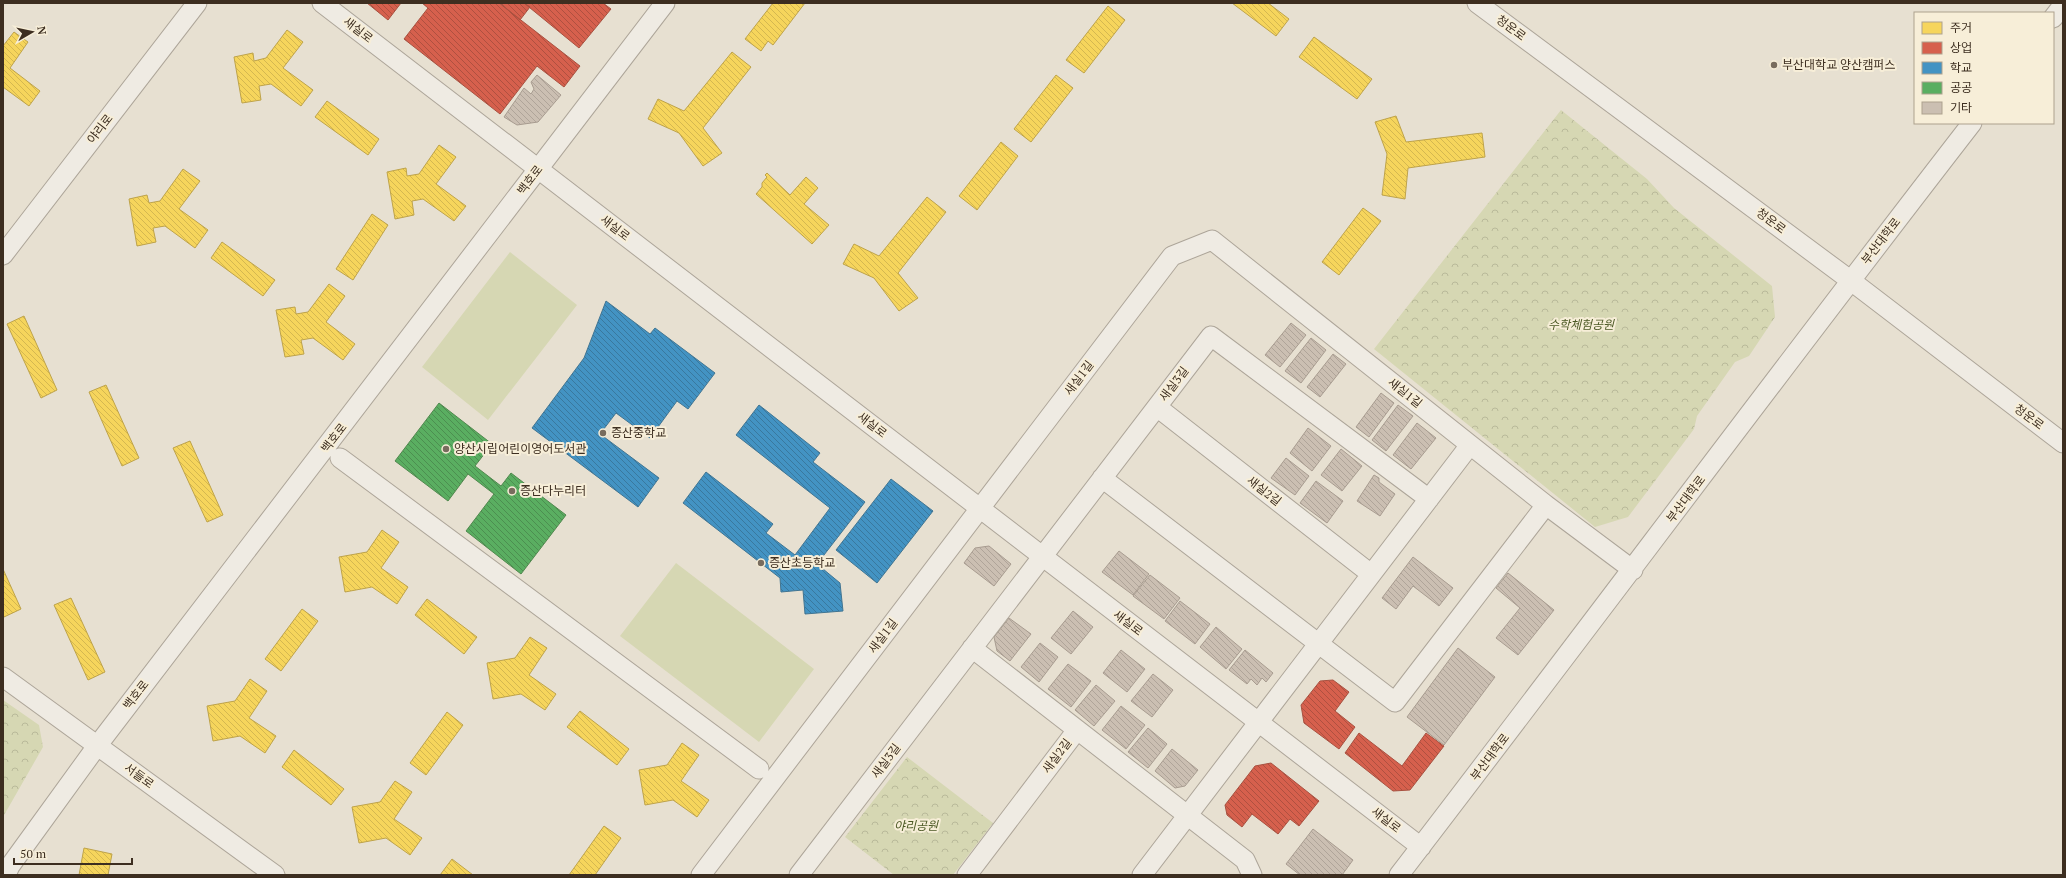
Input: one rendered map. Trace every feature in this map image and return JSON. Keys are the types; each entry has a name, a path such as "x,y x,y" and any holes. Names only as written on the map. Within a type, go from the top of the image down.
{"street":[{"name":"야리로","path":"3,255 197,3"},
{"name":"새실로","path":"322,3 1421,847"},
{"name":"백호로","path":"6,875 10,866 97,746 426,318 665,3"},
{"name":"청운로","path":"1477,3 1850,280 2063,443"},
{"path":"2054,17 2063,5"},
{"name":"부산대학로","path":"1399,875 1633,570 1850,280 1971,124"},
{"name":"새실1길","path":"702,875 1172,256 1212,240 1546,505 1633,570"},
{"name":"새실3길","path":"799,875 1041,556 1211,336 1429,499"},
{"name":"새실2길","path":"1157,407 1371,574"},
{"path":"1142,875 1470,445"},
{"path":"340,458 759,769"},
{"path":"1102,478 1394,702 1546,505"},
{"path":"972,648 1077,730"},
{"name":"서들로","path":"3,677 276,875"},
{"name":"새실2길","path":"967,875 1077,730 1188,814 1245,860 1252,875"}],"green space":[{"name":"수학체험공원","path":"1561,110 1647,179 1674,208 1772,286 1775,317 1749,356 1735,362 1697,416 1694,429 1628,517 1595,527 1374,349"},
{"path":"510,252 577,305 488,420 422,367"},
{"path":"676,563 814,669 759,742 620,636"},
{"path":"3,700 39,725 43,747 3,817"},
{"name":"야리공원","path":"907,757 993,823 953,875 894,875 845,837"}],"building: 주거":[{"path":"773,3 805,3 773,45 768,41 761,51 745,39"},
{"path":"1232,3 1268,3 1289,19 1276,36"},
{"path":"1108,6 1125,20 1084,73 1066,60"},
{"path":"287,30 303,42 283,68 313,90 301,106 271,84 259,86 261,100 242,103 234,57 253,53 254,61 266,58"},
{"path":"14,32 28,42 10,68 40,91 29,106 3,87 3,46"},
{"path":"1314,37 1372,79 1357,99 1299,57"},
{"path":"732,52 751,67 703,128 722,153 703,166 679,133 648,119 658,99 684,111"},
{"path":"1056,75 1073,88 1031,142 1014,129"},
{"path":"327,101 379,139 368,155 315,117"},
{"path":"1396,116 1406,142 1482,133 1485,157 1408,168 1405,199 1382,195 1387,154 1375,122"},
{"path":"1001,142 1018,156 977,210 959,196"},
{"path":"439,145 456,157 436,184 466,206 454,221 423,199 412,201 414,215 395,219 387,172 406,168 407,176 419,174"},
{"path":"183,169 200,181 179,209 208,230 195,248 165,226 153,228 156,242 137,246 129,199 147,195 149,203 160,201"},
{"path":"767,173 790,195 806,177 818,188 804,204 829,225 812,244 756,194 762,187 762,183 767,177 765,175"},
{"path":"927,197 946,212 898,273 918,298 899,311 874,278 843,264 854,244 879,256"},
{"path":"1363,208 1381,221 1339,275 1322,262"},
{"path":"372,214 388,225 353,280 336,269"},
{"path":"222,242 275,280 263,296 211,258"},
{"path":"329,284 345,296 326,322 355,344 343,360 313,338 301,340 304,354 285,357 276,310 295,307 296,314 308,312"},
{"path":"24,316 57,390 41,398 7,324"},
{"path":"106,385 139,458 122,466 89,392"},
{"path":"190,441 223,515 207,522 173,448"},
{"path":"382,530 399,542 381,568 408,587 397,604 372,587 345,592 339,557 367,552"},
{"path":"3,569 21,609 4,617 3,614"},
{"path":"71,598 105,672 88,680 54,605"},
{"path":"427,599 477,637 464,654 415,615"},
{"path":"302,609 318,621 281,671 265,659"},
{"path":"530,637 547,648 529,675 556,694 545,710 521,694 493,699 487,663 515,658"},
{"path":"250,679 267,691 249,718 276,736 265,753 240,736 213,741 207,706 235,701"},
{"path":"580,711 629,749 617,765 567,727"},
{"path":"447,712 463,725 426,775 410,763"},
{"path":"682,743 699,755 681,781 709,800 697,817 673,800 645,805 639,770 667,765"},
{"path":"294,750 344,789 331,805 282,767"},
{"path":"395,781 412,792 394,819 422,838 410,855 386,838 359,843 352,807 380,802"},
{"path":"604,826 621,838 595,875 569,875"},
{"path":"84,848 112,854 108,875 79,875"},
{"path":"452,859 473,875 440,875"}],"building: 상업":[{"path":"367,3 401,3 388,20"},
{"path":"422,3 499,3 580,66 564,87 537,66 500,114 404,39 428,8"},
{"path":"524,3 530,7 520,20 501,4"},
{"path":"524,3 603,3 611,9 579,48"},
{"path":"1333,680 1349,692 1335,711 1355,727 1339,749 1304,723 1301,705 1320,681"},
{"path":"1359,733 1402,766 1426,733 1444,746 1410,790 1393,791 1345,753"},
{"path":"1271,763 1319,801 1299,826 1290,819 1278,834 1252,814 1242,827 1227,815 1225,805 1255,766"}],"building: 학교":[{"path":"606,301 650,334 655,328 715,373 688,409 677,401 650,438 616,413 600,434 659,478 638,507 532,428 584,358"},
{"path":"759,405 820,453 813,462 865,502 817,564 840,583 843,611 805,614 803,590 781,592 780,578 683,503 706,472 773,524 766,533 795,555 830,508 736,435"},
{"path":"891,479 933,511 877,583 836,550"}],"building: 공공":[{"name":"증산다누리터","path":"439,403 492,444 475,466 501,486 511,473 566,515 521,574 466,531 494,494 468,474 448,501 395,461"}],"building: 기타":[{"path":"537,75 561,95 538,122 517,125 504,117 524,88 531,94 534,89 531,82"},
{"path":"1291,323 1306,335 1280,367 1265,355"},
{"path":"1311,338 1326,350 1301,383 1285,371"},
{"path":"1333,354 1346,364 1320,397 1307,387"},
{"path":"1381,393 1394,403 1369,437 1356,427"},
{"path":"1398,405 1413,416 1386,451 1372,440"},
{"path":"1417,423 1436,438 1411,469 1393,455"},
{"path":"1308,428 1331,446 1312,471 1290,453"},
{"path":"1341,449 1362,466 1342,491 1321,475"},
{"path":"1286,458 1309,476 1295,495 1271,478"},
{"path":"1374,475 1379,478 1379,482 1395,494 1380,516 1357,501"},
{"path":"1316,481 1343,501 1327,523 1300,503"},
{"path":"989,546 1011,564 994,586 964,563 975,548"},
{"path":"1119,551 1149,574 1133,595 1102,572"},
{"path":"1413,557 1453,588 1439,606 1413,586 1396,609 1382,598"},
{"path":"1508,573 1554,610 1518,655 1496,638 1520,608 1496,588"},
{"path":"1150,575 1180,598 1164,619 1133,596"},
{"path":"1180,601 1210,624 1195,644 1165,621"},
{"path":"1073,611 1093,627 1071,654 1051,638"},
{"path":"1009,618 1031,634 1010,661 997,651 994,637"},
{"path":"1216,627 1242,649 1226,669 1200,647"},
{"path":"1040,643 1058,657 1039,682 1021,667"},
{"path":"1458,648 1495,677 1444,745 1407,717"},
{"path":"1121,650 1145,669 1127,692 1103,673"},
{"path":"1245,650 1273,673 1266,682 1262,678 1257,685 1251,679 1247,684 1229,670"},
{"path":"1068,664 1091,681 1071,707 1048,689"},
{"path":"1153,674 1173,690 1152,717 1131,701"},
{"path":"1096,685 1115,701 1094,726 1075,710"},
{"path":"1121,706 1145,725 1126,749 1102,730"},
{"path":"1148,728 1167,744 1148,768 1128,752"},
{"path":"1172,749 1198,770 1185,786 1175,788 1155,771"},
{"path":"1313,829 1353,860 1342,875 1300,875 1286,864"}],"place":[{"name":"부산대학교 양산캠퍼스","path":"1774,65"},
{"name":"증산중학교","path":"603,433"},
{"name":"양산시립어린이영어도서관","path":"446,449"},
{"name":"증산다누리터","path":"512,491"},
{"name":"증산초등학교","path":"761,563"}]}
